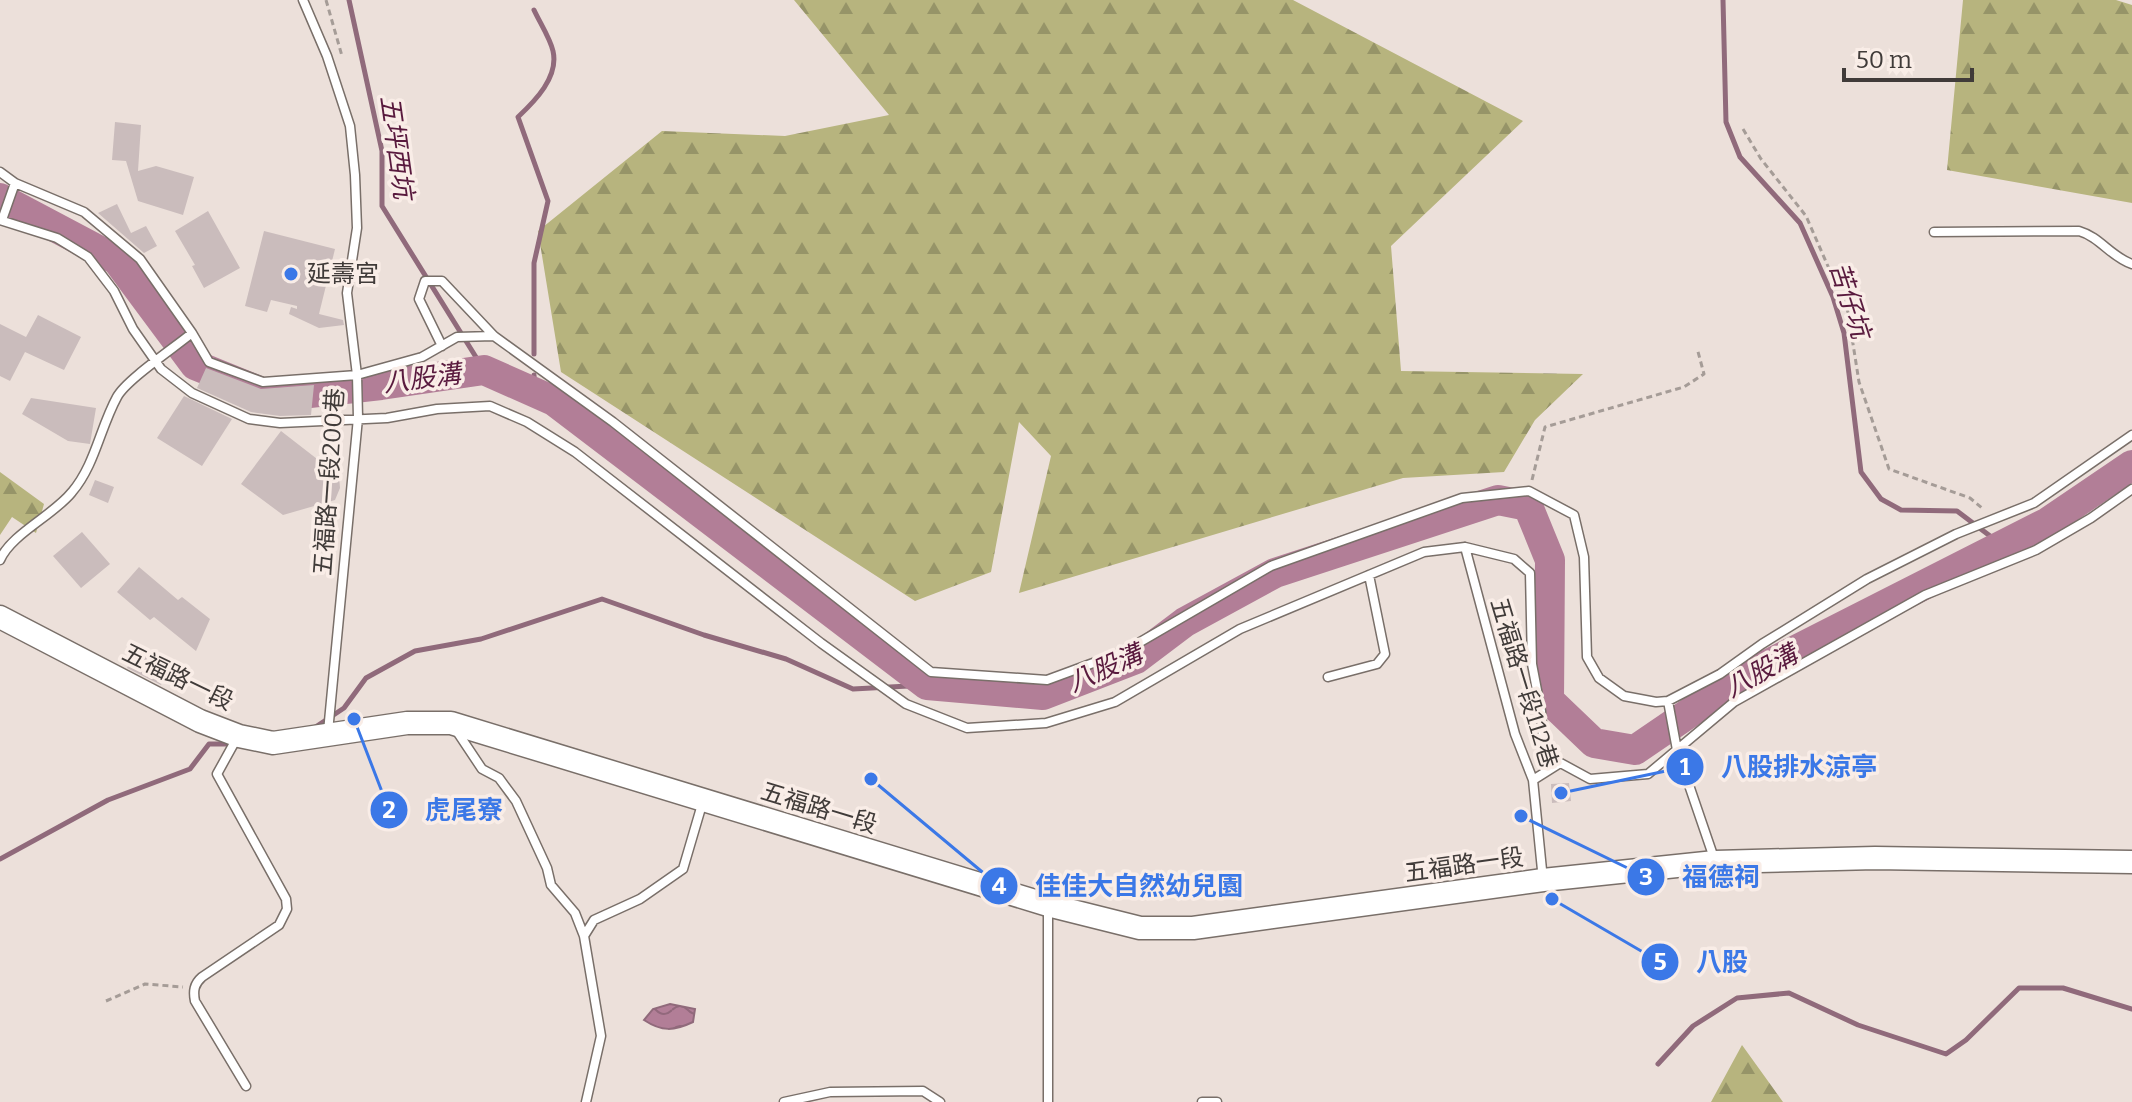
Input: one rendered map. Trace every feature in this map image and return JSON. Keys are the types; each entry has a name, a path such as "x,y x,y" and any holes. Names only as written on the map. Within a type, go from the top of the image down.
{"main road":[{"name":"五福路一段","path":"0,617 200,721 239,736 273,743 407,723 451,723 1048,905 1140,928 1193,928 1543,880 1715,862 1875,858 2132,862"}],"lane":[{"name":"五福路一段200巷","path":"303,0 327,56 350,126 357,228 347,293 357,375 358,418 327,737"},
{"path":"0,172 15,183 84,212 140,259 209,362 263,382 357,375 422,357 457,337 494,336"},
{"path":"15,183 1,220 57,238 88,257 114,291 133,329 157,363 192,393 249,419 280,423 387,418 437,409 490,406 527,422 575,452 906,704 967,728 1046,723 1115,702 1240,629 1424,552 1465,547 1514,559 1530,573 1532,664 1541,711 1544,754 1590,779 1648,774 1734,702 1925,595 2036,550 2091,518 2132,489"},
{"path":"1934,232 2079,231 2087,233 2132,264"},
{"path":"442,346 419,299 425,281 442,281 494,336 613,422 931,672 1047,680 1123,652 1271,566 1462,498 1529,491 1574,515 1584,557 1587,657 1599,678 1624,696 1668,701 1720,674 1867,579 1956,534 2034,503 2132,435"},
{"path":"0,560 13,543 69,496 84,477 118,394 131,380 157,363 192,333"},
{"name":"五福路一段112巷","path":"1465,547 1515,734 1533,780 1543,880"},
{"path":"1328,677 1377,664 1385,654 1369,575"},
{"path":"1668,701 1677,750 1715,862"},
{"path":"451,723 482,769 499,778 516,801 547,868 551,885 575,913 584,936 601,1036 586,1102"},
{"path":"239,736 217,774 286,899 287,909 279,925 202,977 194,987 195,1001 246,1086"},
{"path":"1533,780 1560,763"},
{"path":"584,936 594,920 640,899 683,869 703,800"},
{"path":"1048,905 1048,1102"},
{"path":"784,1102 830,1092 923,1091 940,1102"},
{"path":"1202,1102 1217,1102"}],"path":[{"path":"1743,129 1761,159 1806,216 1848,312 1859,382 1889,469 1970,498 1991,520"},
{"path":"1529,491 1545,427 1684,387 1704,374 1697,348"},
{"path":"106,1001 145,984 194,987"}],"green space":[{"path":"794,0 1293,0 1523,121 1391,246 1401,371 1583,374 1535,420 1504,472 1403,478 1019,593 1051,456 1019,422 991,572 915,601 561,372 538,231 662,131 785,136 889,115"},
{"path":"1963,0 2116,0 2132,5 2132,203 1947,170"},
{"path":"0,472 44,504 36,533 12,517 0,535"},
{"path":"1742,1045 1783,1102 1711,1102"}],"water":[{"path":"670,1004 695,1009 693,1022 668,1029 644,1020 653,1009"}],"building":[{"path":"115,122 141,125 138,171 156,166 194,177 183,215 138,201 126,161 112,160"},
{"path":"117,204 131,233 146,226 157,246 144,253 98,213"},
{"path":"208,211 240,268 204,288 192,266 195,265 175,231"},
{"name":"延壽宮","path":"264,231 335,249 319,314 343,320 344,325 319,328 289,314 291,307 297,309 297,306 271,300 267,312 245,306"},
{"path":"38,315 81,337 64,370 25,352 10,381 0,376 0,324 26,337"},
{"path":"206,368 261,389 314,385 311,415 280,416 251,412 197,388"},
{"path":"184,396 232,419 202,466 157,438"},
{"path":"31,398 96,408 90,444 68,441 22,414"},
{"path":"281,431 339,476 340,488 335,500 283,515 241,484"},
{"path":"95,480 114,487 108,503 89,495"},
{"path":"82,532 110,564 81,588 53,556"},
{"path":"139,567 178,600 182,597 210,619 196,651 154,617 150,620 117,592"},
{"path":"136,651 169,667 161,685 127,668"},
{"path":"1569,783 1571,801 1552,803 1551,784"}],"waterway":[{"name":"五坪西坑","path":"349,0 382,151 382,206 484,370"},
{"name":"苦仔坑","path":"1723,0 1726,122 1740,157 1800,223 1833,297 1844,333 1861,472 1881,499 1901,510 1957,511 2002,545"},
{"path":"534,10 550,41 554,61 544,88 518,117 548,201 534,263 534,354"},
{"name":"八股溝","path":"0,198 117,260 195,365 274,397 484,370 554,401 927,685 1043,695 1136,659 1185,622 1275,573 1498,500 1528,506 1550,560 1549,700 1594,743 1635,750 1739,679 2048,522 2132,465"},
{"path":"534,375 535,393"},
{"path":"314,728 344,708 366,678 415,651 481,639 602,599 704,635 786,659 853,689 927,685"},
{"path":"0,859 108,800 190,769 209,744 233,744"},
{"path":"1658,1064 1693,1026 1737,998 1789,993 1858,1025 1946,1054 1966,1040 2019,988 2063,988 2132,1009"}],"place":[{"name":"延壽宮","path":"291,274"},
{"name":"虎尾寮","path":"354,719"},
{"name":"佳佳大自然幼兒園","path":"871,779"},
{"name":"八股排水涼亭","path":"1561,793"},
{"name":"福德祠","path":"1521,816"},
{"name":"八股","path":"1552,899"}]}
